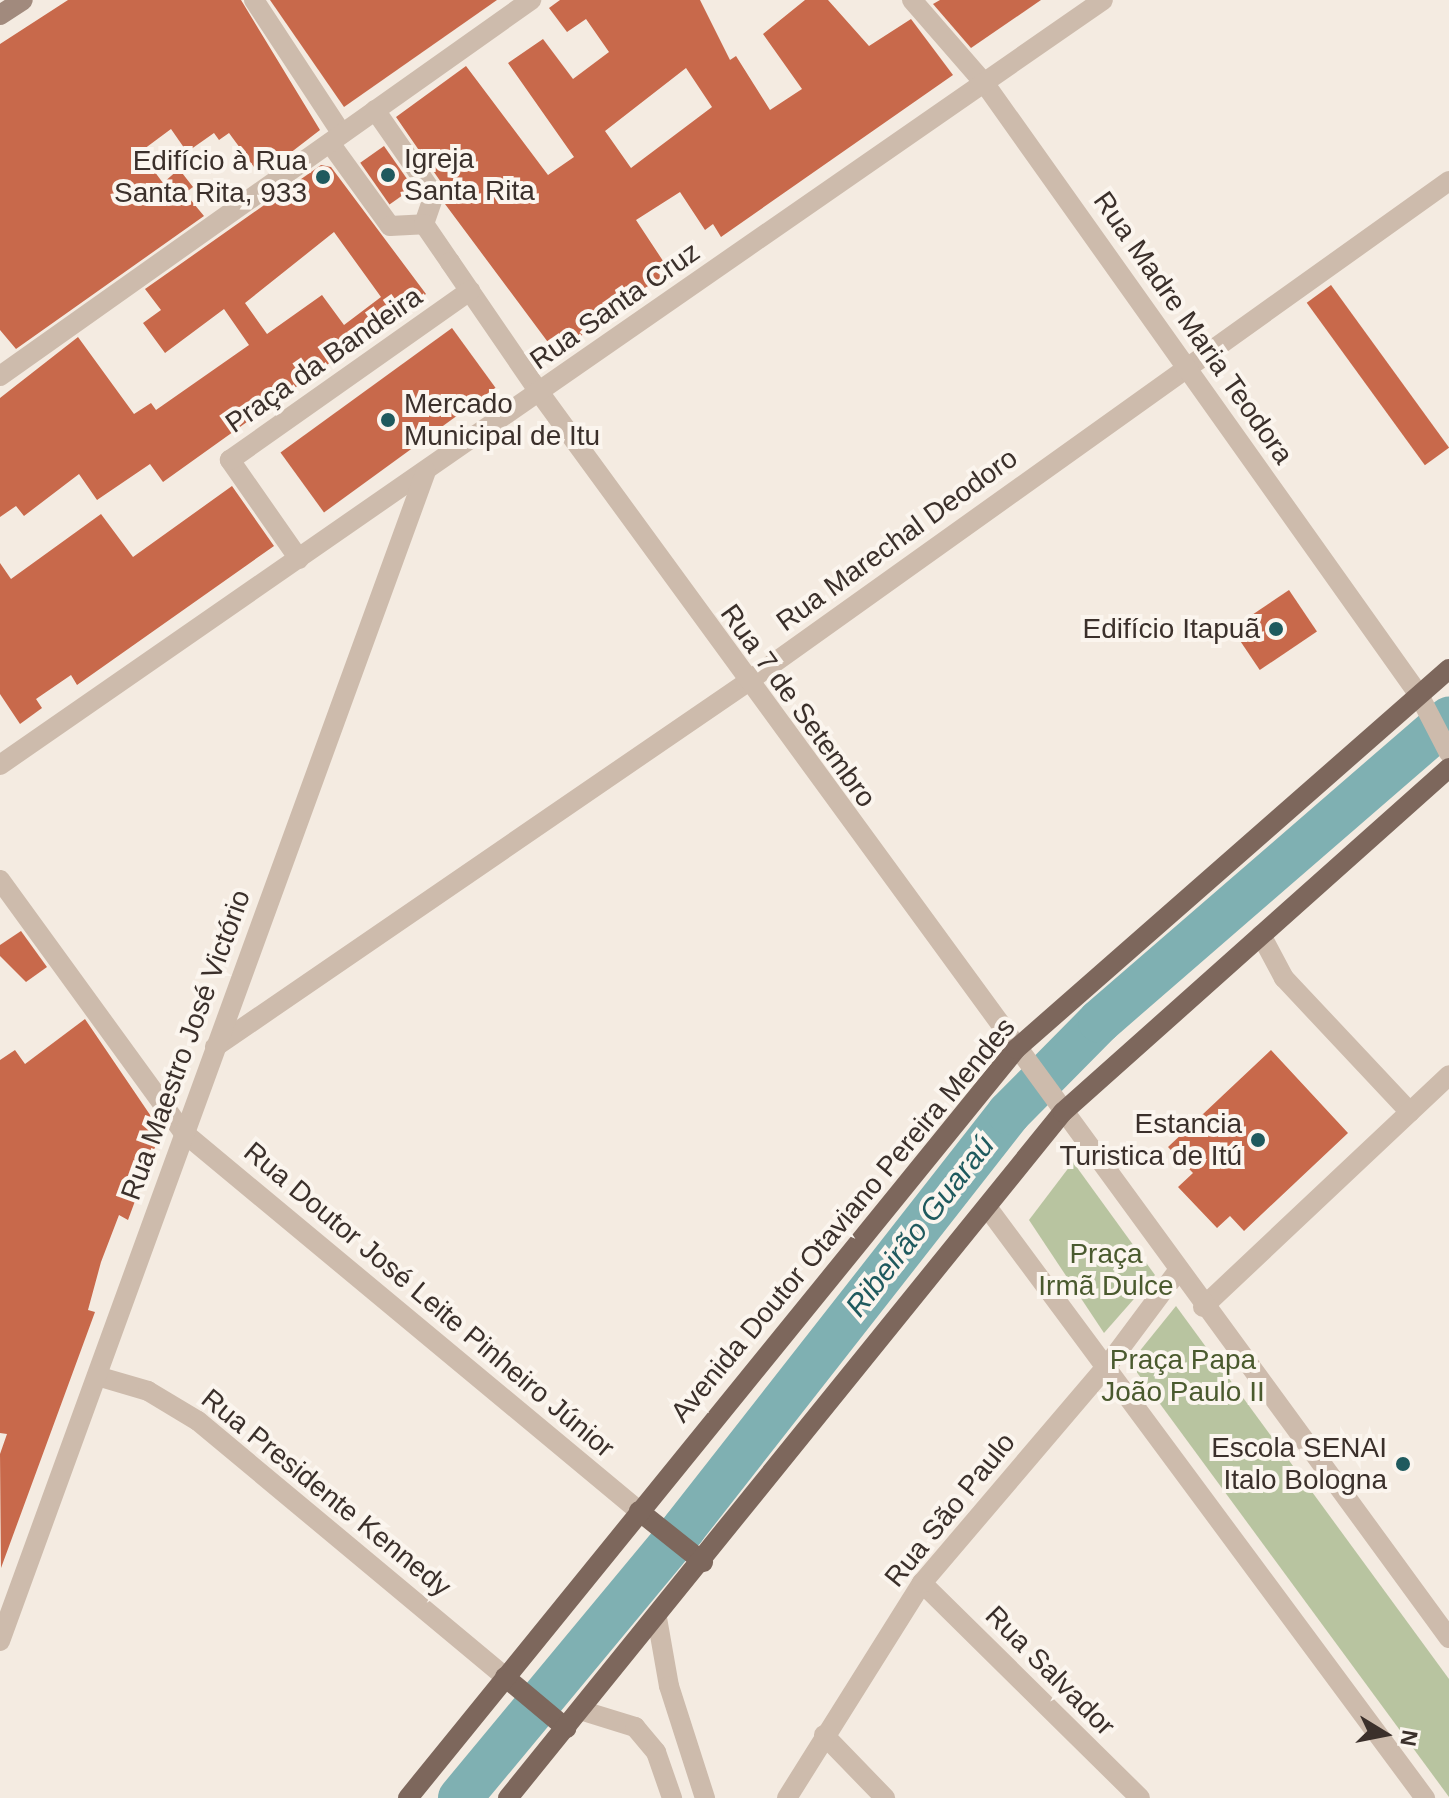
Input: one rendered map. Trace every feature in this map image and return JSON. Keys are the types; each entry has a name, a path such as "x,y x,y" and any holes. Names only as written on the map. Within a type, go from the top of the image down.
{"main road":[{"path":"0,15 23,0"},
{"name":"Avenida Doutor Otaviano Pereira Mendes","path":"408,1798 639,1511 1021,1057 1423,702 1449,669"},
{"path":"508,1798 558,1721 580,1710 657,1618 695,1555 1063,1112 1261,935 1448,757"},
{"path":"639,1511 695,1555"},
{"path":"505,1677 558,1721"}],"street":[{"path":"254,0 390,226 424,224"},
{"path":"0,376 531,0"},
{"name":"Rua Madre Maria Teodora","path":"912,0 985,84 1187,368 1423,702 1448,757"},
{"name":"Rua Santa Cruz","path":"0,765 1103,0"},
{"path":"375,110 434,195 424,224"},
{"name":"Rua Marechal Deodoro","path":"215,1047 746,683 1449,181"},
{"path":"424,224 539,392"},
{"name":"Praça da Bandeira","path":"299,559 230,460 470,291"},
{"name":"Rua 7 de Setembro","path":"539,392 746,683 1449,1638"},
{"name":"Rua Maestro José Victório","path":"0,1639 426,471"},
{"name":"Rua Doutor José Leite Pinheiro Júnior","path":"0,880 183,1132 639,1511"},
{"path":"1261,935 1284,978 1410,1112"},
{"path":"1203,1307 1449,1075"},
{"path":"987,1207 1425,1798"},
{"name":"Rua São Paulo","path":"787,1798 922,1583 1107,1366 1177,1272"},
{"name":"Rua Presidente Kennedy","path":"97,1376 148,1391 198,1421 505,1677"},
{"name":"Rua Salvador","path":"922,1583 1140,1798"},
{"path":"657,1618 669,1686 705,1798"},
{"path":"580,1710 635,1727 656,1752 672,1798"},
{"path":"824,1735 885,1798"}],"green space":[{"name":"Praça Irmã Dulce","path":"1073,1162 1155,1275 1104,1333 1029,1220"},
{"name":"Praça Papa João Paulo II","path":"1176,1306 1449,1679 1449,1797 1130,1363"}],"building":[{"path":"68,0 241,0 320,130 272,167 266,158 254,167 229,133 219,140 214,133 187,152 171,129 140,152 163,183 179,169 193,187 185,193 204,216 16,349 0,330 0,44"},
{"path":"270,0 497,0 344,107"},
{"path":"560,0 700,0 730,60 736,56 770,110 802,89 763,34 805,0 828,0 869,46 911,19 953,75 721,237 713,224 705,230 680,192 636,220 671,273 596,316 600,323 556,353 445,204 445,188 396,117 466,66 548,175 574,157 508,63 543,39 573,79 609,52 586,19 567,32 549,8","holes":["686,68 712,107 631,168 605,131"]},
{"path":"940,0 1041,0 971,48 933,4"},
{"name":"Igreja Santa Rita","path":"384,146 413,188 389,204 360,163"},
{"path":"321,165 331,167 426,294 163,482 150,464 97,500 79,474 24,516 16,506 0,517 0,398 78,337 134,414 151,403 156,410 249,345 224,309 165,353 143,323 161,310 145,289","holes":["334,232 381,297 344,325 322,295 267,334 245,303"]},
{"path":"1331,285 1449,447 1425,465 1307,303"},
{"name":"Mercado Municipal de Itu","path":"452,328 495,388 324,512 280,453"},
{"path":"232,486 274,546 77,685 71,675 36,699 42,708 20,724 0,694 0,563 11,579 101,514 133,557"},
{"name":"Edifício Itapuã","path":"1289,590 1317,631 1260,670 1232,629"},
{"path":"21,931 47,967 26,982 0,956 0,945"},
{"path":"85,1019 161,1131 128,1220 119,1215 101,1262 88,1310 95,1312 1,1568 0,1454 7,1434 0,1433 0,1060 15,1050 25,1064"},
{"name":"Estancia Turistica de Itú","path":"1271,1050 1348,1133 1244,1231 1230,1216 1217,1228 1178,1187 1193,1173 1168,1147"}],"waterway":[{"name":"Ribeirão Guaraú","path":"460,1798 684,1528 1009,1113 1100,1021 1449,719"}],"place":[{"name":"Igreja Santa Rita","path":"388,175"},
{"name":"Edifício à Rua Santa Rita, 933","path":"323,177"},
{"name":"Mercado Municipal de Itu","path":"388,420"},
{"name":"Edifício Itapuã","path":"1276,629"},
{"name":"Estancia Turistica de Itú","path":"1258,1140"},
{"name":"Escola SENAI Italo Bologna","path":"1403,1464"}]}
